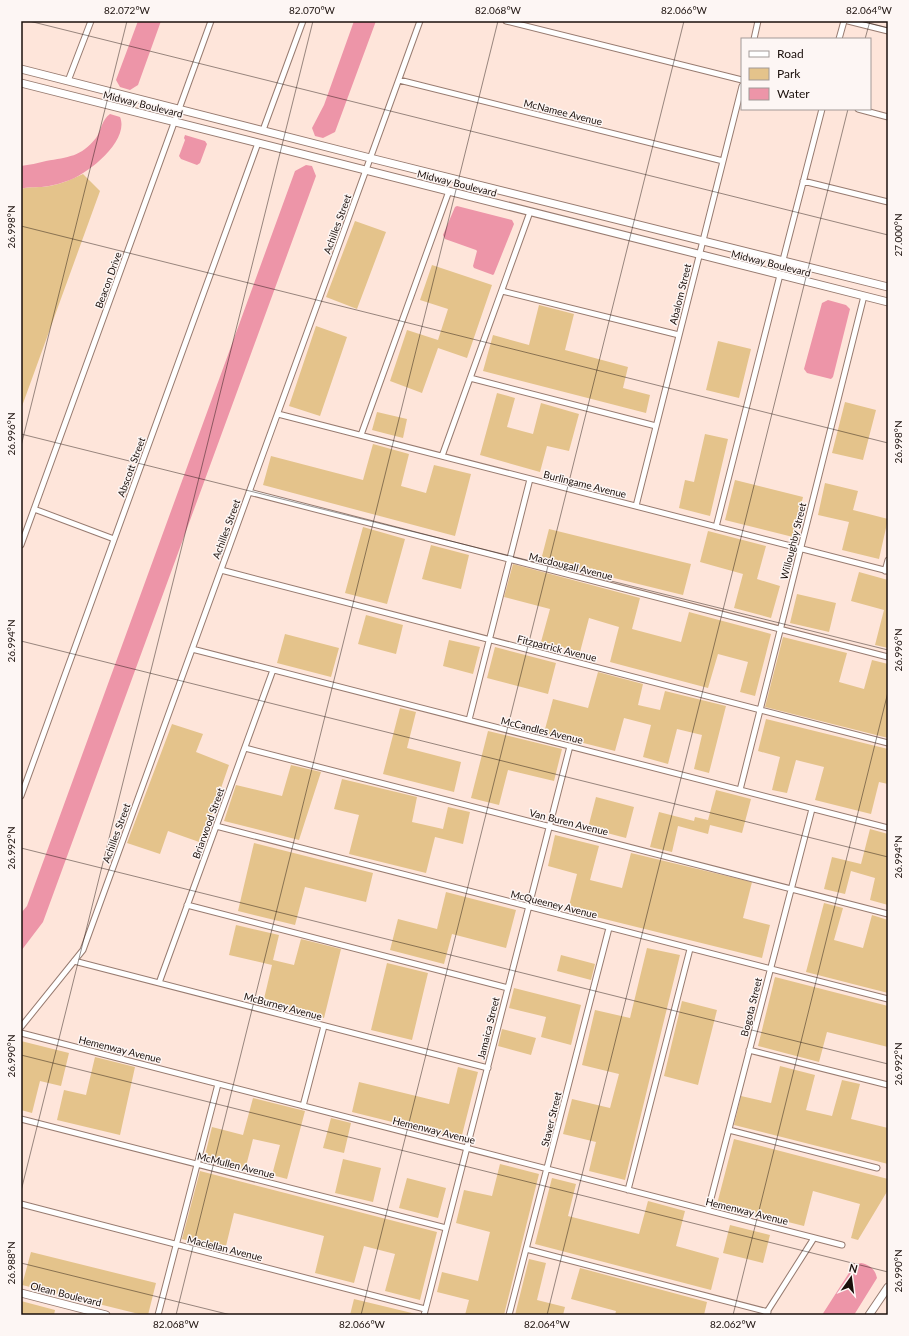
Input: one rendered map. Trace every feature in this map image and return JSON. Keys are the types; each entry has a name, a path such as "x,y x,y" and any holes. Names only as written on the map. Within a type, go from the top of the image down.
{"street":[{"path":"68,81 91,21"},
{"name":"Beacon Drive","path":"21,545 211,21"},
{"path":"263,130 303,21"},
{"name":"Achilles Street","path":"21,1027 83,950 420,21"},
{"path":"506,21 741,80"},
{"path":"754,38 758,21"},
{"path":"839,38 844,21"},
{"path":"848,21 888,31"},
{"name":"Midway Boulevard","path":"21,69 370,158 888,287"},
{"name":"McNamee Avenue","path":"399,80 723,161"},
{"name":"Midway Boulevard","path":"21,84 888,302"},
{"name":"Abalom Street","path":"636,506 741,90"},
{"path":"783,260 822,110"},
{"path":"862,110 888,116"},
{"name":"Abscott Street","path":"21,796 23,785 258,143"},
{"path":"804,181 888,202"},
{"path":"361,435 449,191"},
{"path":"442,456 530,212"},
{"path":"716,527 780,275"},
{"path":"502,291 679,335"},
{"name":"Willoughby Street","path":"740,790 864,296"},
{"path":"470,378 656,426"},
{"name":"Burlingame Avenue","path":"278,414 887,571"},
{"path":"469,720 530,479"},
{"name":"Macdougall Avenue","path":"249,492 888,657"},
{"path":"34,509 114,539"},
{"path":"887,571 888,560"},
{"name":"Fitzpatrick Avenue","path":"221,570 888,743"},
{"name":"McCandles Avenue","path":"192,649 888,828"},
{"name":"Briarwood Street","path":"159,983 273,670"},
{"name":"Jamaica Street","path":"424,1315 570,746"},
{"name":"Van Buren Avenue","path":"245,748 888,914"},
{"name":"Bogota Street","path":"708,1210 812,809"},
{"name":"McQueeney Avenue","path":"216,826 888,999"},
{"path":"188,905 508,988"},
{"name":"Staver Street","path":"509,1315 610,928"},
{"path":"628,1190 690,949"},
{"name":"McBurney Avenue","path":"74,961 488,1068"},
{"path":"303,1106 324,1026"},
{"name":"Hemenway Avenue","path":"21,1033 842,1245"},
{"path":"749,1050 888,1085"},
{"path":"158,1315 218,1084"},
{"name":"McMullen Avenue","path":"21,1119 446,1228"},
{"path":"729,1130 877,1168"},
{"name":"Maclellan Avenue","path":"21,1204 425,1309"},
{"path":"526,1249 766,1313 814,1238"},
{"path":"869,1315 888,1287"},
{"name":"Olean Boulevard","path":"21,1293 106,1315"}],"green space":[{"path":"83,174 100,191 21,409 21,189 46,187"},
{"path":"355,221 386,232 357,309 326,297"},
{"path":"432,265 492,285 467,358 438,348 422,393 390,381 407,330 438,340 448,309 420,300"},
{"path":"539,305 574,314 565,350 628,367 623,388 650,395 646,413 483,371 493,335 529,345"},
{"path":"316,326 347,337 320,416 289,406"},
{"path":"718,341 751,349 739,398 706,390"},
{"path":"497,393 515,398 507,427 533,434 541,403 579,414 569,451 547,446 540,472 480,455"},
{"path":"845,402 876,410 863,460 832,453"},
{"path":"377,412 407,419 403,438 372,430"},
{"path":"705,434 728,439 710,516 679,508 685,480 694,482"},
{"path":"373,444 409,454 401,486 426,493 434,465 471,474 455,536 263,485 271,456 363,480"},
{"path":"735,480 803,497 793,537 725,520"},
{"path":"825,483 858,491 853,510 888,519 879,559 842,550 849,522 818,515"},
{"path":"363,527 405,539 387,604 345,593"},
{"path":"549,529 691,564 683,595 541,560"},
{"path":"708,531 766,546 757,579 780,586 771,618 734,608 743,574 700,562"},
{"path":"431,545 469,555 461,589 422,579"},
{"path":"513,564 640,598 632,629 681,642 689,612 771,634 755,696 740,692 748,662 718,654 708,688 610,662 619,627 589,618 580,652 541,642 550,609 504,597"},
{"path":"859,572 888,580 888,648 875,645 884,610 851,601"},
{"path":"797,594 836,603 829,632 790,623"},
{"path":"366,615 403,625 396,654 358,644"},
{"path":"285,634 339,648 331,677 277,663"},
{"path":"783,637 847,653 839,682 864,689 872,660 888,664 888,738 765,707"},
{"path":"449,640 480,647 473,674 443,666"},
{"path":"495,647 556,663 548,694 487,678"},
{"path":"598,672 643,684 638,705 660,710 665,691 726,706 709,773 694,769 702,735 677,729 668,764 643,757 651,725 624,718 615,751 544,733 553,699 588,708"},
{"path":"400,708 416,712 407,748 461,762 454,792 383,774"},
{"path":"766,719 888,749 888,784 879,782 871,814 815,800 824,767 796,760 787,793 772,790 780,757 758,751"},
{"path":"172,724 203,734 196,752 229,765 202,843 168,831 160,854 127,843"},
{"path":"488,731 562,749 554,781 508,770 499,805 471,798"},
{"path":"291,765 321,772 299,840 224,821 236,785 282,796"},
{"path":"342,779 417,797 412,822 443,829 448,807 470,812 463,844 435,837 426,873 349,854 359,815 334,809"},
{"path":"716,790 751,799 742,833 710,825 708,834 678,826 672,852 650,847 659,812 694,821 695,817 708,820"},
{"path":"596,797 634,807 626,838 588,828"},
{"path":"870,829 888,834 888,905 870,900 875,878 851,871 845,894 824,889 832,857 861,864"},
{"path":"555,835 599,846 590,880 622,888 631,853 752,882 743,918 770,925 762,958 568,910 577,874 548,866"},
{"path":"254,843 373,873 366,902 305,887 295,925 238,911"},
{"path":"446,892 516,910 506,948 452,934 444,964 390,950 398,919 437,929"},
{"path":"824,903 843,908 834,940 863,948 872,915 888,920 888,993 806,972"},
{"path":"236,925 279,935 273,960 294,965 301,939 341,949 324,1018 263,1003 272,965 229,955"},
{"path":"647,948 680,955 625,1180 589,1171 596,1142 563,1134 572,1099 610,1108 619,1074 582,1065 595,1010 630,1018"},
{"path":"561,955 595,964 591,980 557,971"},
{"path":"387,963 428,973 412,1040 371,1030"},
{"path":"775,977 888,1006 888,1047 827,1032 819,1062 758,1046"},
{"path":"514,988 581,1005 571,1045 541,1037 546,1017 509,1008"},
{"path":"682,1001 717,1010 698,1085 664,1076"},
{"path":"502,1029 536,1038 531,1055 498,1046"},
{"path":"21,1041 69,1053 61,1086 40,1081 32,1113 21,1110"},
{"path":"95,1057 135,1067 120,1135 57,1120 64,1090 86,1095"},
{"path":"780,1066 815,1075 806,1110 832,1116 842,1080 860,1084 851,1119 888,1128 888,1164 734,1125 741,1096 771,1103"},
{"path":"458,1067 478,1072 461,1139 352,1112 359,1082 449,1104"},
{"path":"253,1098 305,1111 287,1179 272,1175 280,1145 253,1139 245,1170 204,1159 212,1127 243,1135"},
{"path":"331,1118 351,1123 344,1153 323,1148"},
{"path":"734,1139 888,1179 888,1190 858,1240 851,1238 860,1204 813,1191 804,1226 717,1204"},
{"path":"343,1159 381,1168 373,1202 335,1193"},
{"path":"500,1164 539,1174 504,1315 465,1315 469,1300 437,1292 442,1272 478,1281 490,1232 456,1223 464,1190 492,1196"},
{"path":"200,1171 437,1232 420,1300 385,1291 395,1254 364,1246 354,1283 315,1273 324,1236 234,1213 225,1250 182,1239"},
{"path":"407,1178 446,1188 438,1218 399,1208"},
{"path":"552,1178 576,1184 568,1216 639,1234 648,1201 685,1211 676,1246 719,1258 711,1290 535,1244"},
{"path":"730,1225 770,1235 763,1263 723,1253"},
{"path":"31,1252 156,1283 148,1315 22,1285"},
{"path":"529,1259 546,1263 537,1300 565,1307 563,1315 515,1315"},
{"path":"580,1268 707,1302 704,1315 615,1315 616,1311 571,1299"},
{"path":"354,1299 416,1314 416,1315 350,1315"},
{"path":"21,1301 55,1310 54,1315 21,1315"}],"water":[{"path":"138,21 161,21 138,85 130,90 120,87 116,80"},
{"path":"354,21 376,21 335,132 323,138 315,136 312,128 324,105"},
{"path":"110,114 120,117 121,126 119,136 105,156 85,172 65,182 56,185 21,189 21,166 68,157 79,153 96,138 103,122"},
{"path":"185,135 205,141 207,144 200,163 197,165 181,159 179,156 185,140"},
{"path":"306,165 312,166 316,176 43,922 21,951 21,913 27,906 295,171"},
{"path":"457,206 512,220 514,224 493,275 474,268 473,266 476,250 445,239 443,235 455,207"},
{"path":"828,300 846,305 850,309 833,377 831,379 807,373 804,369 822,303"},
{"path":"861,1263 872,1268 877,1278 854,1315 822,1315 854,1265"}]}
